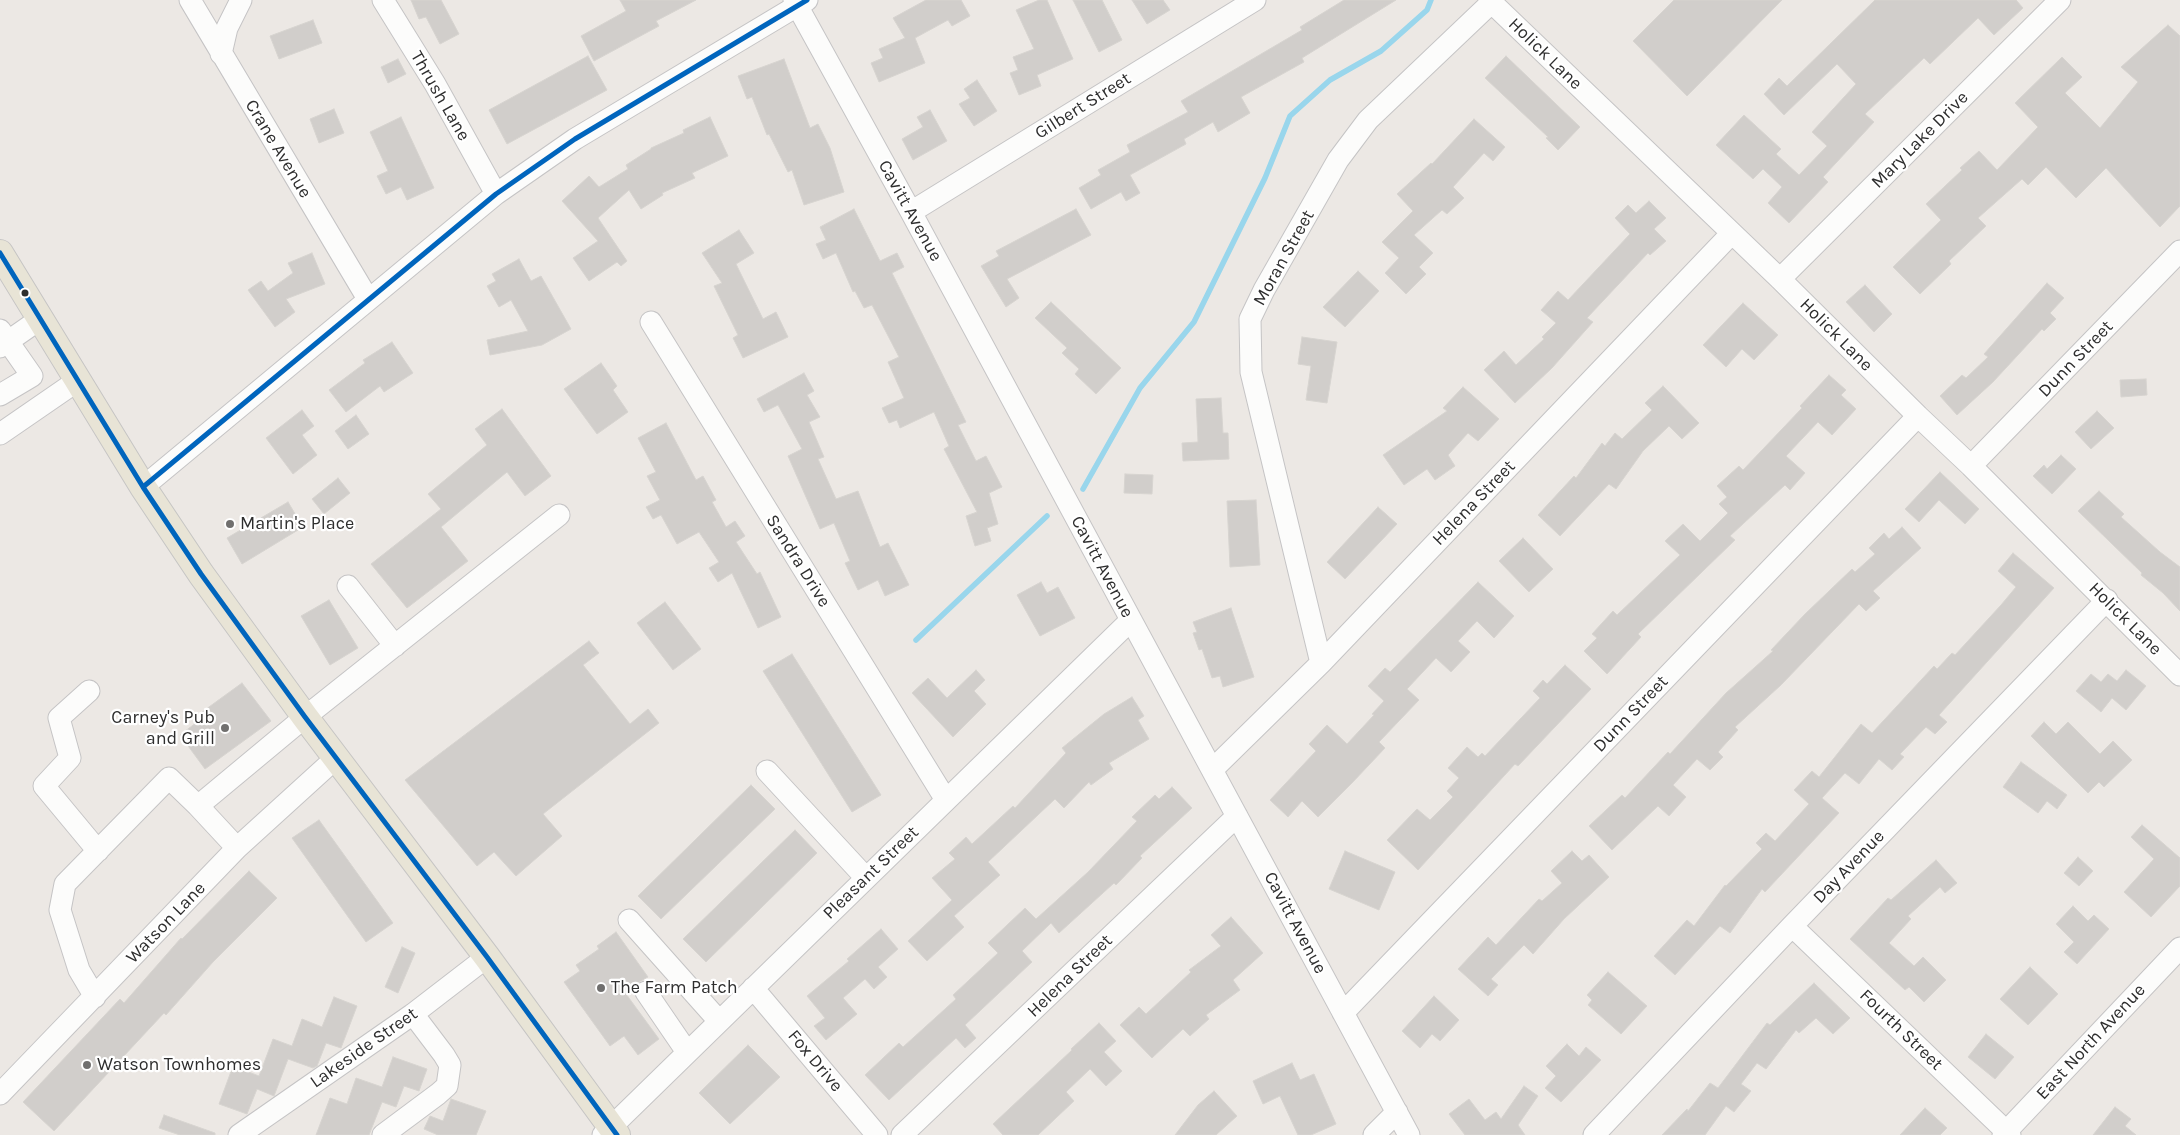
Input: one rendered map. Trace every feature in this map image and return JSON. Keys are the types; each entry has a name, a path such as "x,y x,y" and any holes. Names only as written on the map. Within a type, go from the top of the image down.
{"main road":[{"path":"0,253 143,487 201,574 305,717 487,957 610,1132"}],"street":[{"name":"Crane Avenue","path":"190,0 368,298"},
{"path":"221,54 227,28 241,0"},
{"name":"Thrush Lane","path":"383,0 435,84 496,194"},
{"name":"Gilbert Street","path":"911,212 1255,0"},
{"name":"Mary Lake Drive","path":"1780,279 2060,0"},
{"name":"Holick Lane","path":"1490,1 1780,279 2180,674"},
{"name":"Moran Street","path":"1321,663 1251,372 1250,319 1264,290 1338,160 1362,128 1490,1"},
{"path":"143,487 368,298 496,194 575,139 799,2"},
{"name":"Cavitt Avenue","path":"799,2 1409,1135"},
{"name":"Helena Street","path":"1212,770 1321,663 1732,234"},
{"name":"Dunn Street","path":"1971,466 2180,251"},
{"path":"0,395 32,376 3,339 40,320"},
{"name":"Sandra Drive","path":"650,322 946,800"},
{"path":"0,404 7,429 78,381"},
{"name":"Dunn Street","path":"1343,1013 1918,416"},
{"path":"198,806 305,717 559,515"},
{"path":"348,586 395,646"},
{"name":"Day Avenue","path":"1594,1135 1792,926 2107,600"},
{"name":"Pleasant Street","path":"610,1132 719,1021 1131,620"},
{"path":"89,691 59,718 70,758 44,786 98,851"},
{"name":"Watson Lane","path":"0,1094 237,848 336,758"},
{"path":"767,771 866,878"},
{"path":"95,997 79,970 60,910 65,884 169,778 237,848"},
{"name":"Helena Street","path":"902,1135 1237,816"},
{"path":"629,920 719,1021"},
{"name":"Fourth Street","path":"1792,926 2006,1134"},
{"name":"East North Avenue","path":"2006,1134 2180,948"},
{"name":"Lakeside Street","path":"239,1135 413,1014 487,957"},
{"name":"Fox Drive","path":"753,988 877,1135"},
{"path":"646,992 688,1052"},
{"path":"383,1135 447,1086 450,1075 450,1065 444,1055 413,1014"},
{"path":"1374,1135 1397,1112"}],"building":[{"path":"411,0 441,0 459,34 440,44 426,17 419,19"},
{"path":"620,0 696,0 656,21 659,26 594,61 581,36 626,11"},
{"path":"926,0 961,0 970,16 952,26 948,20 915,38 925,63 879,82 871,63 883,58 879,49 905,38 893,18"},
{"path":"1039,0 1047,0 1073,59 1037,75 1041,86 1019,95 1010,73 1018,70 1013,57 1034,49 1016,10"},
{"path":"1073,0 1102,0 1122,40 1099,52"},
{"path":"1132,0 1163,0 1170,10 1147,24"},
{"path":"1344,0 1396,0 1302,58 1304,62 1241,97 1250,113 1218,132 1213,122 1184,139 1186,144 1130,175 1140,193 1126,201 1121,192 1091,209 1079,188 1101,175 1098,170 1130,152 1127,145 1188,112 1181,101 1302,30 1300,27"},
{"path":"1674,0 1782,0 1687,96 1633,41"},
{"path":"1875,0 2016,0 2023,8 1994,35 1978,18 1930,64 1924,58 1865,114 1874,122 1823,177 1828,182 1789,223 1768,203 1782,187 1763,169 1753,179 1716,145 1744,115 1781,149 1776,154 1799,175 1827,146 1812,132 1856,84 1837,64 1784,115 1764,94 1779,78 1787,86"},
{"path":"313,20 322,43 279,59 270,36"},
{"path":"2168,25 2180,36 2180,206 2160,227 2106,168 2076,198 2046,167 2028,185 2022,179 1978,218 1986,226 1949,261 1951,264 1920,294 1893,267 1941,220 1926,204 1962,170 1960,168 1979,151 1997,170 2038,127 2015,103 2062,57 2082,77 2065,93 2100,128 2138,82 2121,67"},
{"path":"588,56 607,90 507,144 489,110"},
{"path":"1506,56 1580,127 1558,150 1546,138 1548,137 1485,78"},
{"path":"398,59 406,74 388,83 381,67"},
{"path":"784,59 810,128 818,124 830,148 844,192 804,205 792,170 788,172 769,134 767,135 752,97 747,99 738,76"},
{"path":"977,80 997,111 974,126 959,104 970,98 964,89"},
{"path":"334,109 344,133 319,143 310,119"},
{"path":"930,110 947,141 913,160 902,139 923,127 917,117"},
{"path":"401,117 434,188 407,200 401,187 386,194 377,176 388,171 370,132"},
{"path":"710,117 728,156 692,173 695,178 662,193 663,195 641,209 629,190 598,218 627,261 621,266 617,262 589,281 573,258 598,241 562,201 589,176 599,187 628,169 626,165 651,148 684,133 683,130"},
{"path":"1474,119 1505,147 1493,161 1484,153 1453,187 1464,198 1447,214 1442,210 1414,235 1433,253 1419,267 1426,274 1406,294 1385,273 1399,258 1382,242 1413,211 1397,194 1432,164"},
{"path":"1649,201 1666,218 1654,229 1666,241 1650,255 1648,253 1587,318 1593,322 1552,368 1515,403 1484,370 1504,351 1516,365 1544,339 1542,337 1556,323 1541,310 1558,291 1568,300 1630,234 1615,218 1628,205 1636,213"},
{"path":"854,209 880,261 897,253 904,267 892,273 966,422 958,425 976,461 986,456 1002,487 989,493 998,524 987,528 991,541 975,546 966,516 977,512 944,449 949,446 934,412 900,428 897,420 889,423 882,408 904,398 888,362 899,357 872,305 864,308 855,291 853,292 836,253 823,259 816,244 826,240 820,227"},
{"path":"1076,209 1091,235 1007,279 1019,298 1006,307 981,266 999,256 996,251"},
{"path":"739,230 754,253 736,264 763,319 776,312 788,337 743,358 733,338 738,335 714,286 722,283 702,253"},
{"path":"312,253 325,284 286,299 295,312 275,327 248,290 261,281 268,291 293,273 288,263"},
{"path":"519,259 531,281 541,276 571,329 542,345 490,355 487,340 528,331 511,300 499,307 487,286 496,281 492,274"},
{"path":"1358,271 1379,291 1345,327 1323,307"},
{"path":"2047,283 2064,298 2050,313 2056,319 2044,331 2042,329 1993,382 1957,415 1940,396 1962,375 1966,378 1988,357 1984,354"},
{"path":"1865,285 1892,314 1874,332 1846,302"},
{"path":"1051,302 1121,368 1096,394 1075,374 1079,369 1062,353 1067,348 1035,318"},
{"path":"1743,303 1778,335 1754,360 1742,349 1726,367 1703,345"},
{"path":"1302,337 1337,342 1327,403 1306,400 1311,366 1298,364"},
{"path":"392,342 413,373 384,392 380,386 346,412 329,390 365,363 363,360"},
{"path":"601,363 617,386 613,390 628,412 597,434 564,389"},
{"path":"804,373 814,391 807,395 820,417 809,422 824,457 818,459 836,499 858,491 880,547 888,543 909,585 885,596 878,580 858,590 845,563 850,561 834,523 820,529 788,456 802,449 778,405 764,412 757,399"},
{"path":"1829,375 1846,390 1841,395 1856,409 1832,435 1818,422 1786,456 1805,473 1790,490 1785,485 1730,536 1735,540 1638,634 1641,637 1607,674 1584,651 1597,638 1592,634 1613,611 1617,615 1680,555 1665,541 1683,524 1700,541 1728,513 1719,504 1727,497 1717,486 1739,466 1743,470 1802,408 1800,406"},
{"path":"2146,379 2147,395 2121,397 2120,380"},
{"path":"1663,386 1699,423 1682,439 1669,426 1643,451 1616,489 1609,484 1560,536 1538,515 1574,476 1576,478 1602,443 1605,446 1615,433 1622,439 1652,410 1645,403"},
{"path":"1463,387 1499,419 1478,441 1468,433 1448,455 1455,466 1435,480 1427,469 1404,485 1383,455 1447,411 1443,408"},
{"path":"1221,398 1223,433 1228,433 1229,459 1183,461 1182,443 1198,442 1196,399"},
{"path":"502,409 551,476 525,496 507,472 441,527 468,561 407,608 371,564 441,509 428,494 487,445 475,429"},
{"path":"302,410 314,426 302,435 317,455 293,474 266,438"},
{"path":"2097,411 2114,428 2091,449 2075,432"},
{"path":"356,415 369,434 348,449 335,431"},
{"path":"666,423 696,480 703,476 716,500 712,502 726,527 735,521 745,536 736,542 757,574 760,572 781,617 758,628 732,573 718,582 709,568 719,562 699,532 677,544 661,515 653,519 646,507 660,500 647,476 656,472 638,438"},
{"path":"2061,455 2076,469 2052,494 2033,476 2044,465 2047,469"},
{"path":"1940,472 1979,509 1965,524 1939,500 1919,522 1905,509"},
{"path":"1125,474 1153,475 1152,494 1124,493"},
{"path":"338,478 350,493 324,514 312,499"},
{"path":"2099,491 2124,514 2121,517 2180,567 2180,611 2163,593 2141,575 2142,573 2078,511"},
{"path":"1256,500 1260,565 1230,567 1227,501"},
{"path":"288,502 303,527 242,564 227,538"},
{"path":"1378,507 1397,524 1345,579 1327,562"},
{"path":"1902,527 1921,548 1873,591 1880,598 1866,611 1859,604 1781,685 1735,727 1738,730 1718,752 1723,757 1710,770 1697,759 1673,785 1686,797 1669,816 1658,806 1612,850 1589,826 1622,795 1625,798 1668,752 1670,754 1726,693 1773,651 1771,650 1805,614 1852,569 1855,572 1875,554 1869,548 1884,533 1889,539"},
{"path":"1523,538 1553,569 1529,592 1499,561"},
{"path":"2013,553 2054,588 1939,715 1947,722 1935,734 1926,727 1900,754 1904,757 1892,770 1879,759 1859,784 1845,773 1822,798 1839,813 1765,892 1762,889 1730,933 1720,926 1675,975 1654,956 1687,920 1694,926 1725,885 1762,849 1756,843 1766,833 1775,841 1809,804 1794,790 1812,771 1819,777 1861,724 1872,733 1934,666 1937,669 1952,653 1955,655 2001,605 2016,587 1998,571"},
{"path":"1041,582 1047,593 1058,587 1075,618 1040,636 1017,595"},
{"path":"1478,582 1514,616 1494,638 1477,621 1458,641 1470,652 1451,672 1436,658 1407,689 1419,700 1379,742 1385,748 1352,783 1318,817 1302,801 1288,817 1270,800 1316,751 1309,744 1327,725 1347,744 1374,715 1372,714 1384,701 1368,686 1385,668 1390,672"},
{"path":"329,600 358,648 330,665 301,616"},
{"path":"665,602 701,649 673,670 637,623"},
{"path":"1231,608 1254,677 1223,687 1220,676 1212,678 1202,649 1199,650 1193,633 1197,632 1193,622"},
{"path":"589,641 599,653 583,665 630,724 648,709 659,723 543,814 562,836 516,876 494,852 477,866 405,780"},
{"path":"792,654 881,795 852,812 763,671"},
{"path":"1565,665 1591,689 1518,766 1515,764 1418,870 1387,840 1417,809 1430,820 1453,797 1447,791 1459,778 1448,768 1467,747 1478,757 1482,753 1485,756 1540,698 1533,691 1543,680 1547,684"},
{"path":"976,670 985,680 974,691 986,704 953,737 912,693 928,678 947,698"},
{"path":"2126,670 2146,686 2126,710 2112,698 2101,712 2076,691 2091,674 2101,682 2108,674 2117,681"},
{"name":"Carney's Pub and Grill","path":"242,683 271,721 205,769 180,735 205,716 202,712"},
{"path":"1132,697 1144,716 1138,720 1149,739 1109,763 1113,769 1091,785 1089,782 1064,808 1055,799 988,862 1000,875 954,916 964,927 927,961 908,941 952,900 932,878 955,859 949,853 966,837 972,844 1013,806 1015,808 1066,753 1062,748 1104,714"},
{"path":"2044,722 2056,734 2068,722 2100,754 2113,741 2132,760 2104,787 2099,782 2088,793 2031,736"},
{"path":"2021,762 2067,795 2057,809 2047,801 2038,813 2003,787"},
{"path":"751,785 775,809 661,919 638,896"},
{"path":"1172,787 1192,808 1140,856 1142,858 1116,885 1114,883 1059,933 1051,923 1022,951 1032,962 965,1025 976,1038 965,1048 956,1038 889,1100 865,1075 899,1043 903,1047 956,999 953,995 998,953 988,943 1025,908 1036,919 1088,872 1137,821 1132,817 1155,795 1159,799"},
{"path":"319,820 393,923 366,942 292,838"},
{"path":"2142,825 2180,858 2180,886 2151,917 2124,892 2154,859 2131,837"},
{"path":"795,830 817,853 706,962 683,939"},
{"path":"1345,851 1395,872 1379,910 1329,889"},
{"path":"1572,851 1582,861 1589,855 1609,877 1564,919 1533,954 1524,945 1491,979 1498,985 1488,996 1458,969 1488,937 1496,945 1539,899 1542,901 1562,883 1551,871"},
{"path":"2078,857 2093,871 2079,886 2064,873"},
{"path":"1936,860 1957,883 1945,893 1940,887 1908,916 1911,919 1889,943 1914,966 1923,957 1946,980 1924,1002 1909,987 1905,990 1850,939 1888,898 1891,900"},
{"path":"249,871 277,898 213,962 166,1015 164,1013 54,1131 23,1102 120,999 124,1003 181,938"},
{"path":"2073,906 2088,921 2094,915 2109,929 2077,964 2064,952 2074,942 2056,924"},
{"path":"1231,917 1263,953 1233,980 1240,990 1206,1015 1209,1019 1190,1036 1183,1029 1152,1058 1120,1025 1139,1007 1146,1014 1191,972 1189,970 1221,946 1211,935"},
{"path":"881,929 898,949 878,967 887,977 874,989 865,979 843,998 857,1014 826,1040 814,1026 825,1018 807,996 849,961 847,959"},
{"name":"The Farm Patch","path":"616,932 648,977 639,982 626,994 659,1039 638,1055 624,1036 610,1046 564,982 580,971 576,965 599,949 597,946"},
{"path":"402,947 415,953 398,993 385,987"},
{"path":"2030,967 2058,994 2028,1025 2000,999"},
{"path":"1608,972 1647,1006 1621,1034 1588,1005 1592,1000 1587,995"},
{"path":"1814,983 1850,1018 1833,1034 1816,1018 1799,1033 1796,1030 1766,1069 1757,1063 1741,1084 1751,1091 1734,1112 1726,1106 1705,1135 1662,1135 1687,1109 1688,1111 1710,1083 1718,1088 1767,1023 1770,1025"},
{"path":"1434,996 1459,1020 1440,1041 1432,1034 1420,1048 1402,1031"},
{"path":"334,997 357,1006 341,1048 326,1043 317,1066 313,1068 288,1059 274,1096 257,1089 247,1114 219,1104 233,1066 259,1076 273,1039 292,1046 302,1019 322,1027"},
{"path":"1099,1023 1116,1041 1104,1052 1122,1071 1106,1086 1090,1069 1066,1092 1074,1101 1038,1135 1003,1135 993,1124"},
{"path":"1986,1034 2014,1057 1995,1079 1968,1057"},
{"path":"1567,1044 1579,1056 1586,1047 1601,1060 1561,1102 1545,1088 1556,1076 1546,1066"},
{"path":"748,1045 780,1077 730,1124 699,1093"},
{"path":"393,1057 427,1069 419,1091 404,1086 396,1107 382,1102 369,1135 316,1135 330,1098 347,1104 356,1078 382,1087"},
{"path":"1292,1063 1300,1080 1314,1074 1336,1124 1311,1135 1298,1135 1280,1096 1263,1104 1253,1081"},
{"path":"1524,1086 1538,1096 1518,1125 1525,1135 1465,1135 1449,1114 1469,1099 1485,1120 1496,1112 1501,1119"},
{"path":"1214,1091 1237,1116 1216,1135 1175,1135 1198,1105"},
{"path":"451,1099 486,1111 476,1135 438,1135 424,1129 430,1116 443,1121"},
{"path":"2115,1107 2131,1119 2125,1126 2136,1135 2093,1135"},
{"path":"1925,1108 1947,1128 1940,1135 1900,1135"},
{"path":"164,1115 215,1133 215,1135 180,1135 159,1128"}],"waterway":[{"path":"1083,489 1140,388 1194,322 1265,178 1290,116 1330,80 1381,51 1427,10 1431,0"},
{"path":"916,640 1047,516"}],"transit line":[{"path":"143,487 496,194 575,139 807,0"},
{"path":"0,253 143,487 201,574 305,717 487,957 617,1135"}],"place":[{"name":"Martin's Place","path":"230,524"},
{"name":"Carney's Pub and Grill","path":"225,728"},
{"name":"The Farm Patch","path":"601,988"},
{"name":"Watson Townhomes","path":"87,1065"}]}
